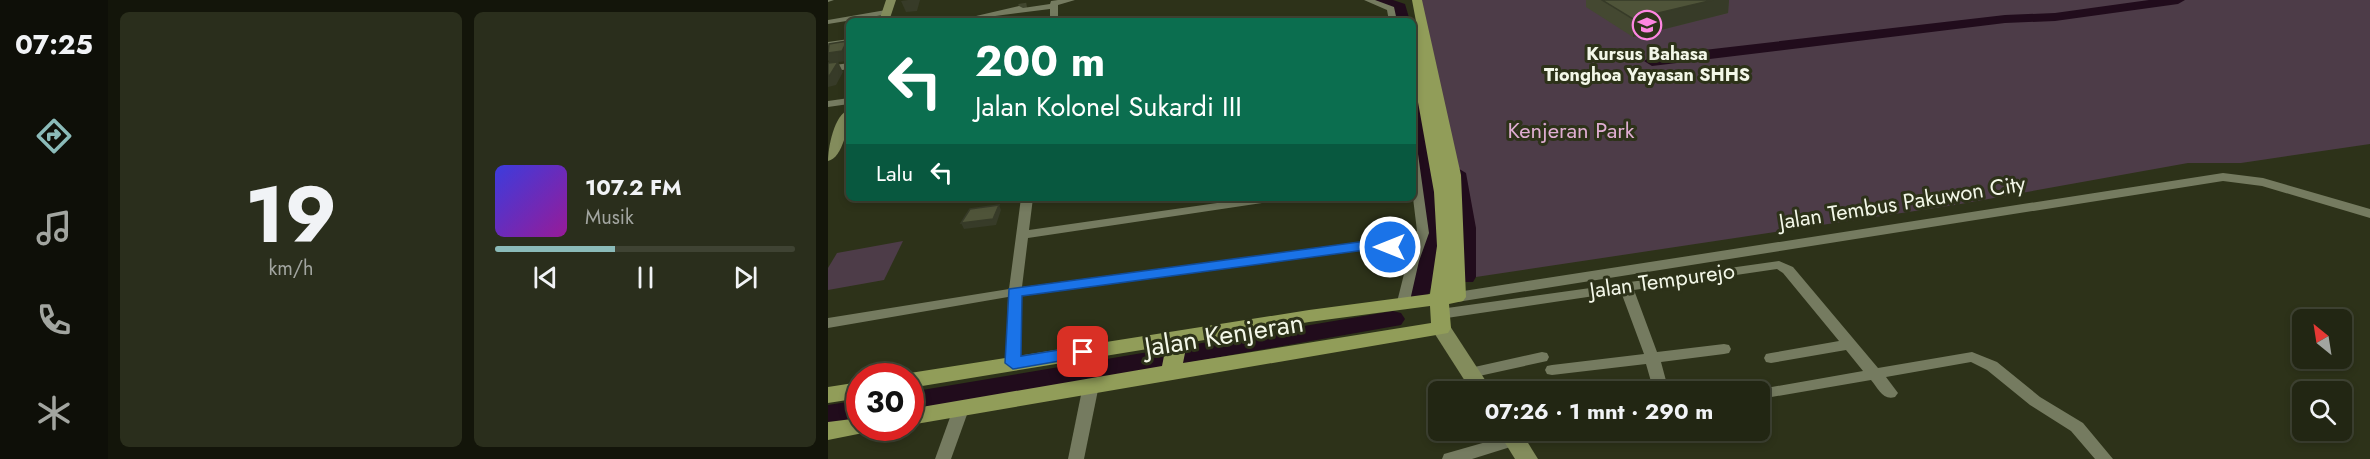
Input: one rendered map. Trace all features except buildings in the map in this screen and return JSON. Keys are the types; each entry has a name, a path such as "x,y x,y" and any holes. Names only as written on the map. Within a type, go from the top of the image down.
{"main road":[{"path":"885,17 891,0"},
{"path":"1408,0 1411,18"},
{"path":"1418,0 1453,175 1446,303"},
{"path":"1416,51 1443,202 1446,303 1470,372 1476,381"},
{"path":"828,157 835,130 846,117"},
{"path":"1428,125 1442,123"},
{"name":"Jalan Kenjeran","path":"924,379 1404,302 1446,303"},
{"name":"Jalan Kenjeran","path":"924,415 1172,371 1446,303"},
{"path":"1172,371 1177,338"},
{"path":"828,395 846,392"},
{"path":"828,431 846,428"},
{"path":"1515,441 1527,459"}],"street":[{"path":"1019,8 980,16 1054,6 1071,0"},
{"path":"1368,0 1391,9 1392,18"},
{"path":"1030,6 1054,6"},
{"path":"1054,6 1054,18"},
{"path":"828,22 846,20"},
{"path":"828,45 846,42"},
{"path":"828,69 846,66"},
{"path":"828,104 846,101"},
{"name":"Jalan Tembus Pakuwon City","path":"1446,303 2087,188 2212,171 2263,178 2370,209"},
{"name":"Jalan Tembus Pakuwon City","path":"1446,303 2223,177 2263,182 2370,214"},
{"path":"1404,302 1413,261 1423,233 1416,178"},
{"path":"1013,363 1015,292 1027,201"},
{"path":"1022,235 1255,201"},
{"path":"828,323 1015,292 1381,244 1423,233"},
{"path":"1381,244 1405,253 1413,261"},
{"name":"Jalan Tempurejo","path":"1446,303 1625,285 1779,265 1788,270 1849,344"},
{"path":"1625,285 1652,357 1658,381"},
{"path":"1770,358 1849,344 1890,393"},
{"path":"1552,370 1724,349"},
{"path":"1470,372 1542,357"},
{"path":"1770,392 1972,357 1982,360 2035,401 2077,427 2105,459"},
{"path":"1076,459 1091,385"},
{"path":"943,459 961,409"},
{"path":"1450,459 1496,441"}],"green space":[{"name":"Kenjeran Park","path":"1413,0 2370,0 2370,144 2241,163 2188,163 1955,205 1456,280 1455,227"},
{"path":"903,241 884,280 828,290 828,268 837,253"}],"waterway":[{"path":"1381,0 1400,7 1402,18"},
{"path":"1652,61 2005,19 2055,17 2178,0"},
{"path":"1416,98 1433,214 1433,234 1418,292"},
{"path":"1456,173 1466,228 1465,277"},
{"path":"924,400 1393,319"},
{"path":"828,415 846,412"}],"tunnel":[{"path":"1019,8 1031,6"}],"place":[{"name":"Kursus Bahasa Tionghoa Yayasan SHHS","path":"1647,25"}],"route":[{"path":"1083,352 1013,363 1015,292 1381,244 1390,247"}]}
